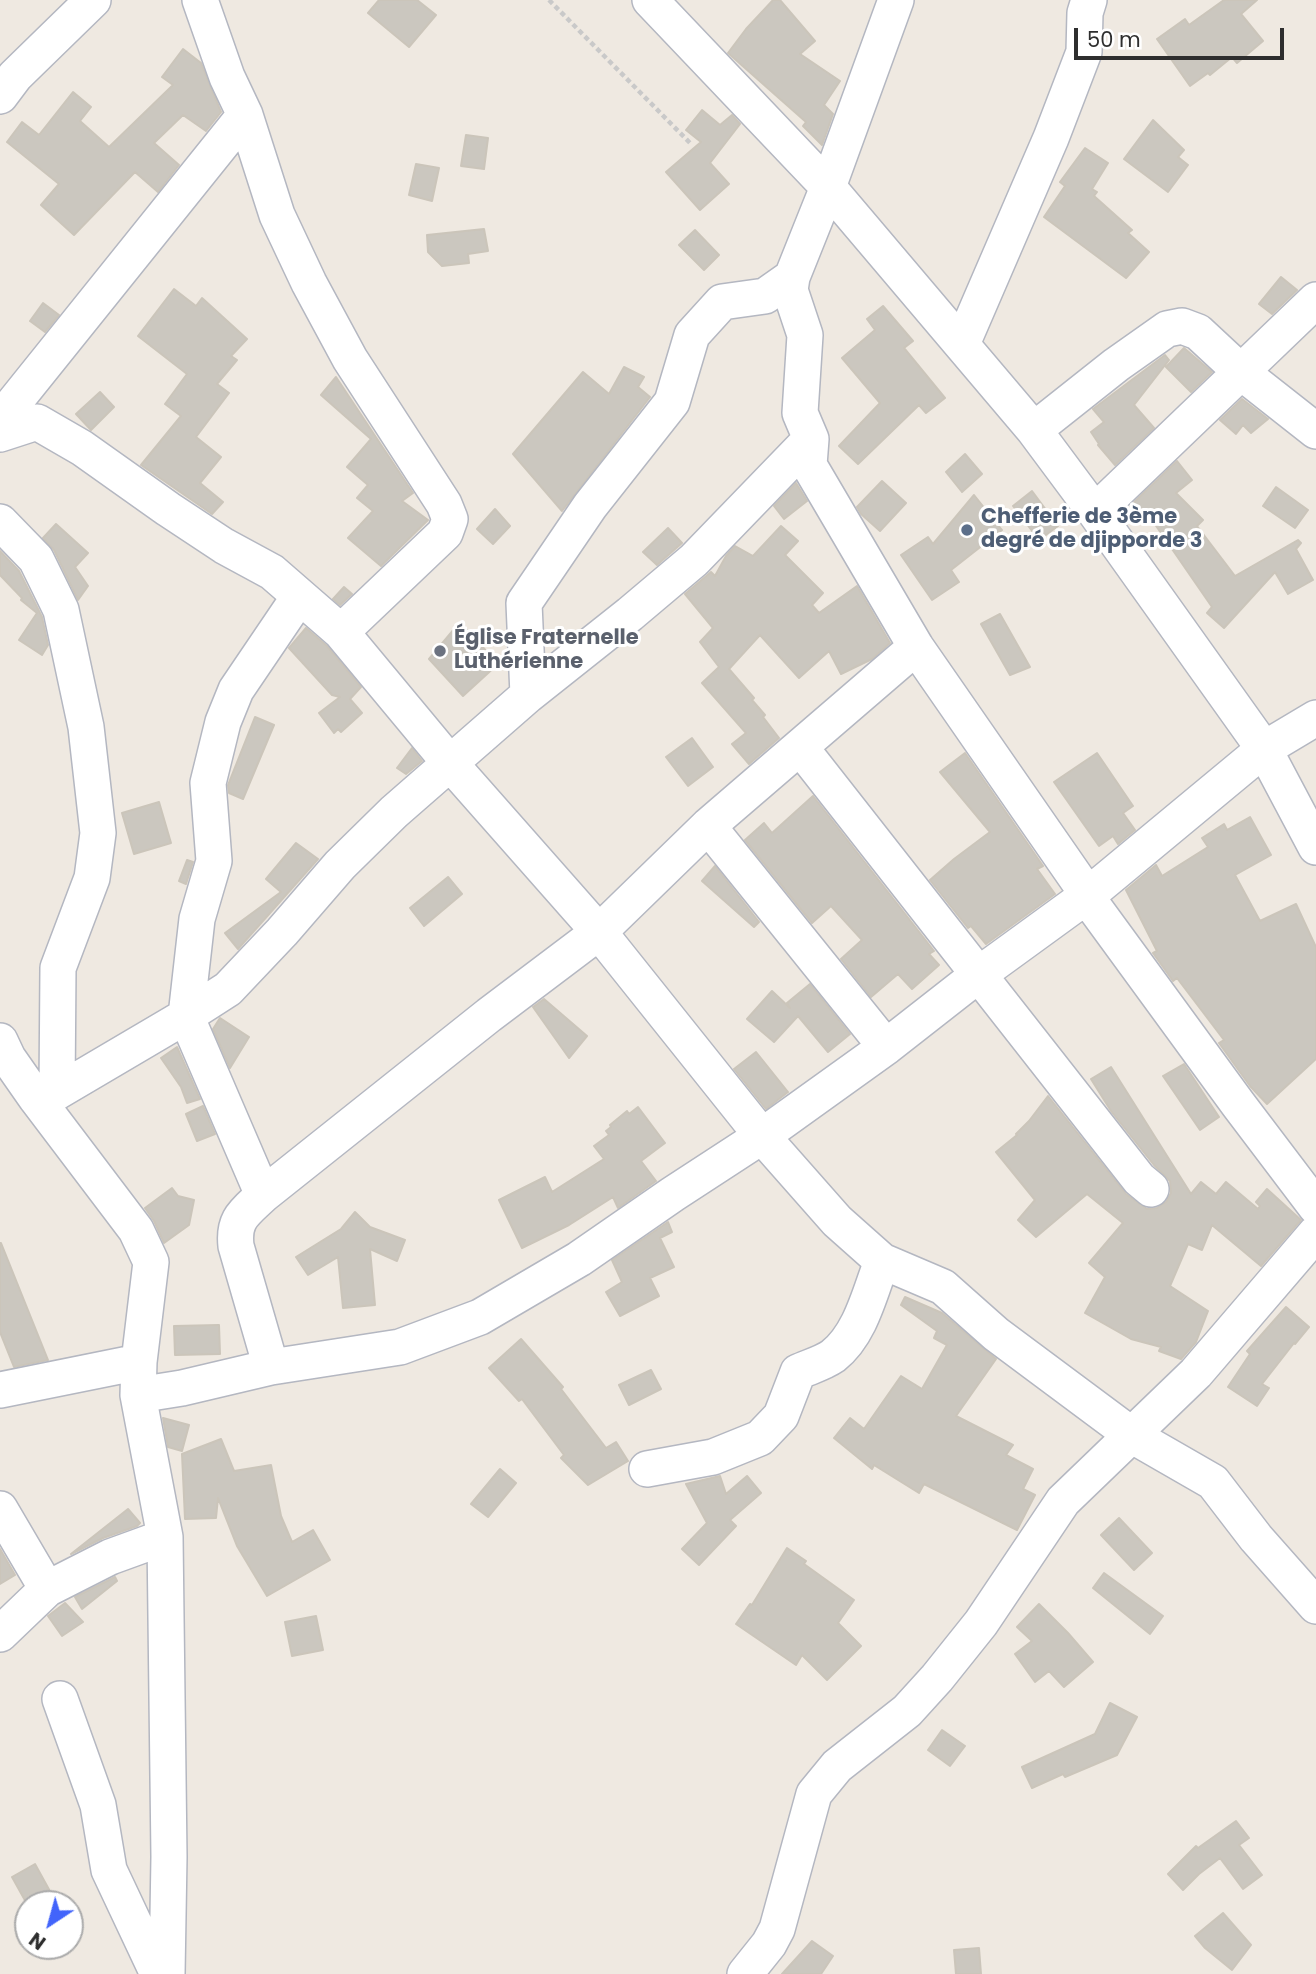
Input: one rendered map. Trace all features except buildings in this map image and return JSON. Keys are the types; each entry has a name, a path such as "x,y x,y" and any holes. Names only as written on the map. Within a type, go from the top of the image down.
{"street":[{"path":"0,96 15,76 93,0"},
{"path":"200,0 245,115 277,215 309,283 350,359 444,504 450,519 444,533 341,632"},
{"path":"650,0 828,187 1034,430 1096,512 1264,749 1316,847"},
{"path":"896,0 792,277 790,290 805,335 800,413 811,439 809,465 916,647 1087,895 1316,1207"},
{"path":"968,353 1084,52 1085,13 1089,0"},
{"path":"0,420 245,115"},
{"path":"528,695 524,603 590,506 673,402 692,335 722,302 765,296 792,277"},
{"path":"1096,512 1316,300"},
{"path":"1034,430 1167,328 1182,326 1198,332 1241,372 1316,431"},
{"path":"0,433 37,422 82,447 224,546 272,572 341,632 449,762 599,932 762,1136 837,1221 882,1261 943,1287 996,1334 1133,1436 1213,1482 1256,1538 1316,1606"},
{"path":"46,1095 186,1016 228,989 340,865 449,762 694,560 811,439"},
{"path":"0,522 36,559 61,610 86,727 98,834 92,878 58,968 46,1095"},
{"path":"263,1195 186,1016 197,919 214,861 208,783 223,722 236,690 299,597"},
{"path":"271,1367 236,1246 234,1230 241,1215 489,1015 599,932 708,826 916,647"},
{"path":"0,1390 138,1378 182,1388 271,1367 400,1347 480,1317 579,1259 762,1136 886,1048 978,975 1087,895 1264,749 1316,719"},
{"path":"800,747 1139,1179 1151,1189"},
{"path":"708,826 886,1048"},
{"path":"0,1041 8,1058 46,1095 136,1230 151,1262 138,1378 165,1537 169,1857 167,1974"},
{"path":"745,1974 777,1929 814,1794 821,1784 837,1766 906,1711 937,1678 981,1623 1063,1501 1196,1373 1316,1233"},
{"path":"647,1469 713,1457 760,1438 781,1416 798,1373 830,1359 843,1347 857,1326 882,1261"},
{"path":"0,1509 47,1589"},
{"path":"0,1634 47,1589 110,1557 165,1537"},
{"path":"60,1699 98,1805 109,1870 158,1974"}],"path":[{"path":"550,0 692,145"}],"place":[{"name":"Chefferie de 3ème degré de djipporde 3","path":"967,530"},
{"name":"Église Fraternelle Luthérienne","path":"440,651"}]}
